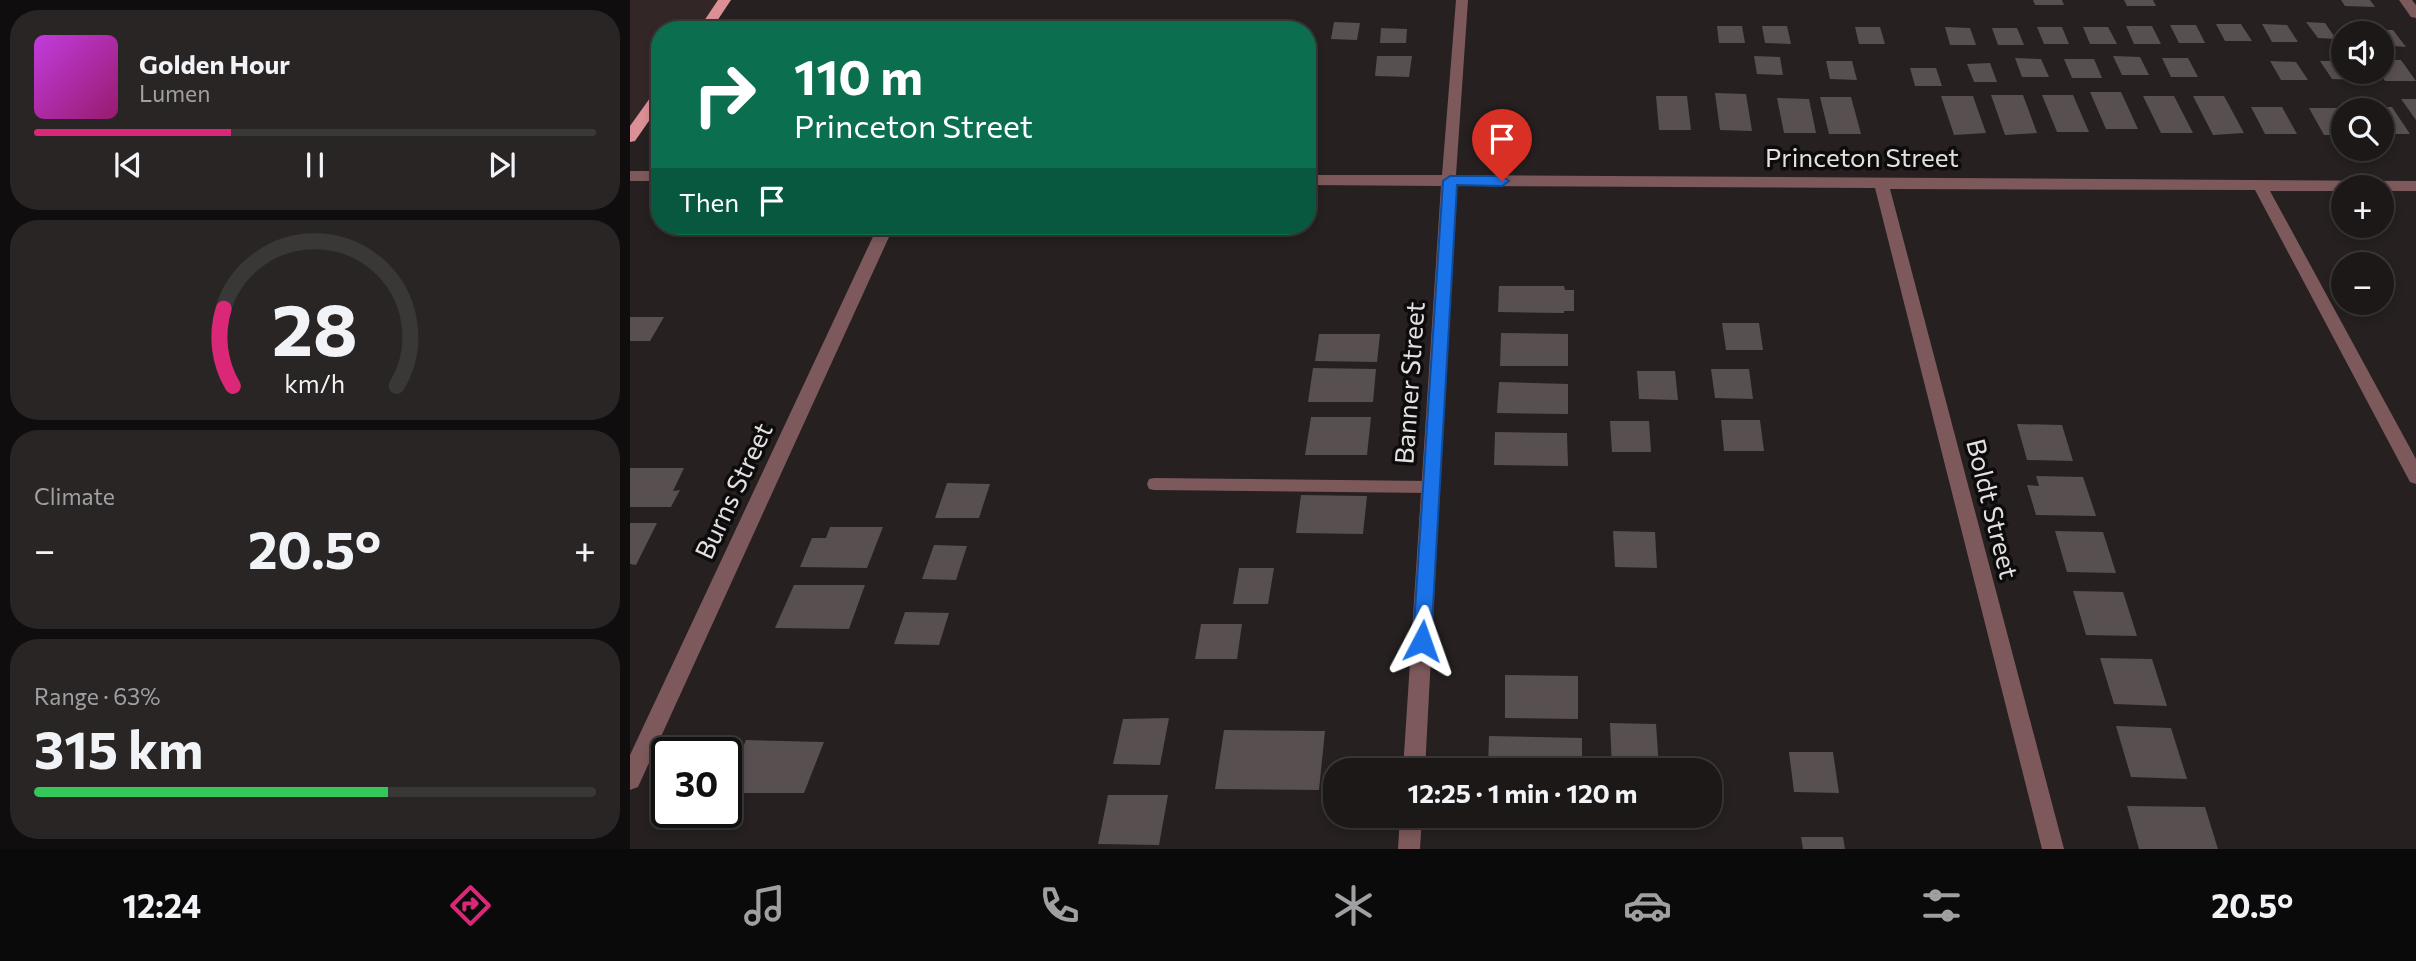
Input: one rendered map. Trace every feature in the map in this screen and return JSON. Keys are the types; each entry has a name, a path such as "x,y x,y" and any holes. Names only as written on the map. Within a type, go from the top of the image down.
{"main road":[{"path":"710,21 725,0"},
{"path":"630,137 651,107"}],"street":[{"name":"Banner Street","path":"1415,758 1450,157 1462,0"},
{"path":"2406,0 2416,14"},
{"path":"630,176 651,176"},
{"name":"Princeton Street","path":"1316,180 2416,186"},
{"name":"Boldt Street","path":"1881,183 2053,849"},
{"path":"2260,185 2416,476"},
{"name":"Burns Street","path":"630,779 882,235"},
{"path":"1409,849 1410,828"}],"lane":[{"path":"1154,484 1431,487"}],"shaded area":[{"path":"630,0 725,0 710,21 651,21 651,106 630,136"}],"building":[{"path":"2033,0 2062,0 2064,5 2035,5"},
{"path":"2124,0 2153,0 2156,6 2127,6"},
{"path":"2341,0 2370,0 2375,7 2345,6"},
{"path":"1334,22 1360,23 1357,40 1331,39"},
{"path":"2306,22 2325,23 2331,32 2331,39 2318,38"},
{"path":"2216,24 2241,24 2252,41 2225,41"},
{"path":"2262,24 2287,25 2298,42 2272,42"},
{"path":"2170,25 2196,25 2205,43 2179,43"},
{"path":"1717,26 1742,26 1745,43 1719,43"},
{"path":"1762,26 1787,26 1791,44 1765,43"},
{"path":"2126,26 2152,26 2161,44 2134,44"},
{"path":"1855,27 1880,27 1885,44 1859,44"},
{"path":"1945,27 1970,28 1976,45 1950,45"},
{"path":"2037,27 2062,27 2069,44 2044,44"},
{"path":"2083,27 2108,27 2117,44 2090,44"},
{"path":"1381,28 1407,29 1406,43 1380,43"},
{"path":"1992,28 2017,28 2024,45 1998,45"},
{"path":"2394,31 2406,47 2394,46"},
{"path":"1377,56 1412,56 1409,77 1375,76"},
{"path":"1754,56 1780,57 1783,75 1757,74"},
{"path":"2113,56 2140,57 2149,75 2122,75"},
{"path":"2015,58 2041,59 2049,77 2022,77"},
{"path":"2162,58 2188,58 2198,77 2171,77"},
{"path":"2064,59 2094,59 2102,78 2072,78"},
{"path":"2394,60 2401,60 2416,81 2394,81"},
{"path":"1826,61 1852,61 1857,80 1830,79"},
{"path":"2270,61 2296,62 2308,80 2281,80"},
{"path":"2320,61 2331,61 2331,78"},
{"path":"1990,63 1997,82 1974,82 1967,64"},
{"path":"1910,68 1936,68 1942,86 1915,86"},
{"path":"2090,92 2121,92 2138,129 2106,129"},
{"path":"1715,93 1746,94 1752,131 1720,130"},
{"path":"1991,95 2023,95 2037,133 2005,135"},
{"path":"2042,95 2073,95 2089,132 2057,132"},
{"path":"1656,96 1687,96 1691,130 1659,130"},
{"path":"1941,96 1973,96 1986,133 1954,135"},
{"path":"2143,96 2174,96 2193,133 2161,133"},
{"path":"2193,96 2224,96 2244,133 2213,135"},
{"path":"1820,97 1851,97 1861,134 1829,134"},
{"path":"1777,98 1809,99 1816,133 1784,133"},
{"path":"2401,99 2416,99 2416,120"},
{"path":"2251,107 2282,107 2297,134 2265,134"},
{"path":"2309,108 2331,108 2331,135 2324,135"},
{"path":"2394,110 2410,134 2394,134"},
{"path":"1499,286 1564,286 1565,290 1574,290 1574,311 1498,312"},
{"path":"630,317 664,317 650,341 630,341"},
{"path":"1722,323 1759,323 1763,350 1726,350"},
{"path":"1501,333 1568,334 1568,366 1500,366"},
{"path":"1319,334 1380,334 1377,362 1315,361"},
{"path":"1313,368 1376,369 1373,402 1308,402"},
{"path":"1711,369 1749,369 1753,399 1715,398"},
{"path":"1637,371 1675,371 1678,400 1639,399"},
{"path":"1499,382 1568,384 1568,414 1497,413"},
{"path":"1311,417 1371,417 1367,455 1305,455"},
{"path":"1721,420 1760,420 1764,451 1724,451"},
{"path":"1610,421 1649,421 1651,452 1612,452"},
{"path":"2017,424 2062,425 2073,461 2027,460"},
{"path":"1495,432 1567,433 1568,466 1494,465"},
{"path":"630,468 684,468 673,491 680,490 671,507 630,507"},
{"path":"2036,476 2083,477 2096,516 2036,515 2027,485 2039,486"},
{"path":"947,483 990,484 979,518 935,518"},
{"path":"1301,495 1367,496 1363,534 1296,533"},
{"path":"630,523 657,523 636,565 630,564"},
{"path":"830,527 883,527 867,568 800,567 812,538 826,538"},
{"path":"1613,531 1655,532 1657,568 1615,567"},
{"path":"2055,531 2103,532 2116,573 2067,572"},
{"path":"934,545 967,546 956,580 922,579"},
{"path":"1239,568 1274,568 1268,604 1233,604"},
{"path":"794,585 865,585 849,629 775,628"},
{"path":"2073,591 2123,592 2137,636 2086,635"},
{"path":"905,612 949,613 939,645 894,644"},
{"path":"1201,624 1242,624 1237,659 1195,659"},
{"path":"2100,658 2152,659 2167,706 2114,704"},
{"path":"1505,675 1578,676 1578,719 1505,718"},
{"path":"1169,718 1160,765 1113,764 1123,719"},
{"path":"1610,723 1656,724 1658,758 1612,758"},
{"path":"2116,726 2171,728 2187,779 2131,777"},
{"path":"1224,730 1325,731 1319,790 1215,789"},
{"path":"1489,736 1582,738 1582,758 1488,758"},
{"path":"746,740 824,742 804,793 742,793 742,749"},
{"path":"1789,752 1833,752 1839,793 1794,792"},
{"path":"1108,795 1168,795 1159,845 1098,844"},
{"path":"2127,806 2205,807 2218,849 2139,849"},
{"path":"1801,837 1843,837 1845,849 1803,849"}],"route":[{"path":"1422,641 1450,181 1502,181"}]}
